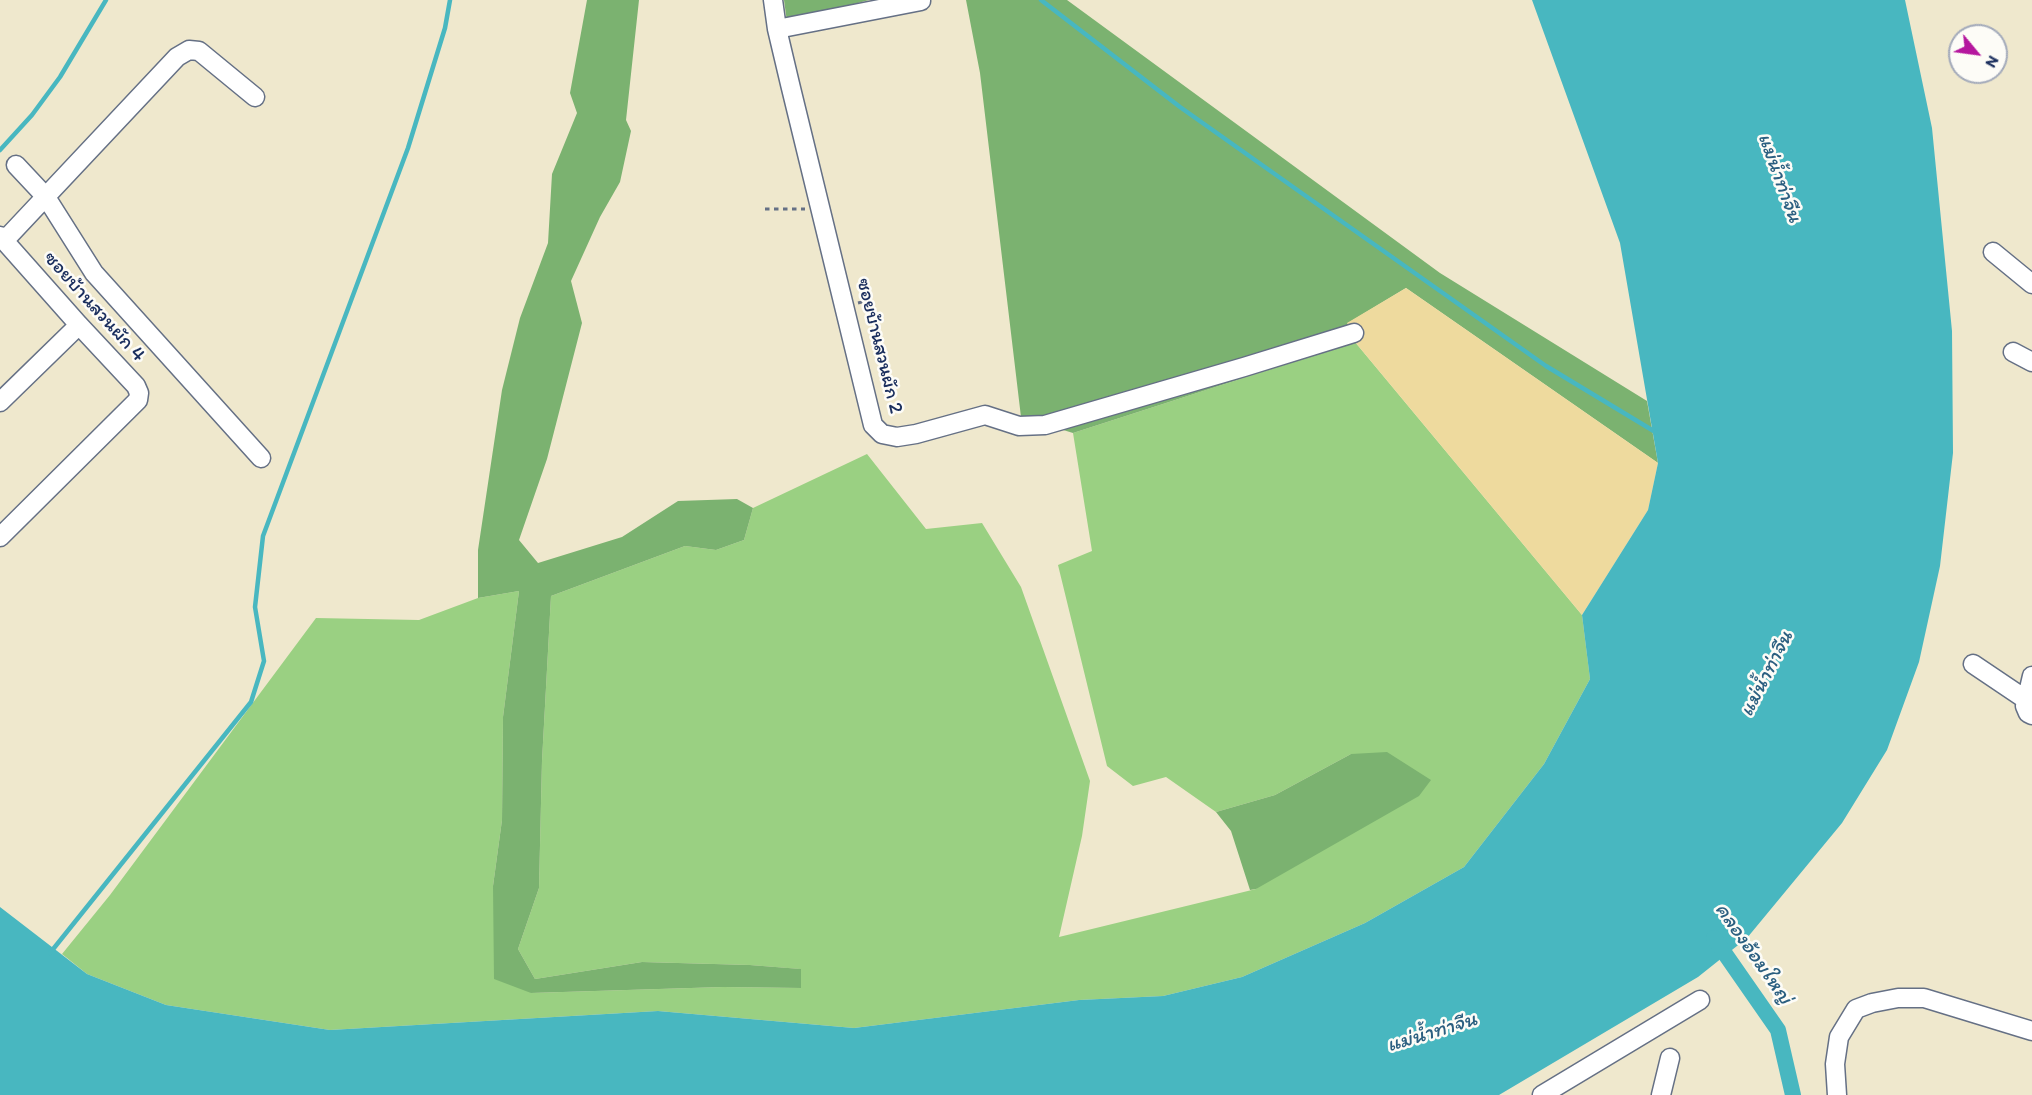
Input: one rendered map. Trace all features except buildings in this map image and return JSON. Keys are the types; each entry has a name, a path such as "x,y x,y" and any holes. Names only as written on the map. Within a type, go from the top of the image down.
{"street":[{"name":"ซอยบ้านสวนผัก 2","path":"773,0 777,29 873,425 882,434 897,437 916,434 985,415 1019,426 1045,425 1244,368 1354,333"},
{"path":"777,29 921,1"},
{"path":"3,247 45,197 177,57 189,50 199,51 255,97"},
{"path":"16,165 45,197 94,273 261,458"},
{"name":"ซอยบ้านสวนผัก 4","path":"0,537 138,400 139,393 136,386 3,247"},
{"path":"1993,252 2032,284"},
{"path":"0,402 79,326"},
{"path":"2013,352 2032,362"},
{"path":"1974,664 2029,707"},
{"path":"2029,707 2032,676"},
{"path":"1837,1095 1835,1064 1839,1037 1856,1009 1872,1003 1898,998 1924,998 2032,1031"},
{"path":"1542,1095 1700,1000"},
{"path":"1661,1095 1670,1058"}],"path":[{"path":"765,209 821,210"}],"green space":[{"path":"587,0 639,0 626,120 631,131 620,182 600,217 571,281 582,323 547,459 519,540 538,563 622,537 678,501 737,499 753,508 744,540 716,550 685,546 551,596 542,761 539,888 518,949 535,979 642,962 750,965 801,969 801,988 723,987 531,993 494,979 493,886 502,820 503,717 519,591 478,598 478,550 502,390 520,318 548,243 552,174 577,113 570,93"},
{"path":"784,0 869,0 787,22"},
{"path":"966,0 1067,0 1440,273 1647,401 1658,463 1406,288 1348,323 1355,342 1073,433 1021,417 980,73"},
{"path":"1355,342 1582,615 1590,679 1544,764 1464,867 1365,923 1242,977 1163,996 1079,1000 854,1028 658,1011 330,1030 166,1005 87,974 62,954 110,895 316,618 419,620 478,598 519,591 503,717 502,820 493,886 531,993 723,987 801,988 800,969 750,965 642,962 535,979 518,949 539,888 542,761 551,596 685,546 716,550 744,540 753,508 867,454 926,529 982,523 1021,587 1090,781 1082,836 1059,937 1256,889 1351,754 1275,795 1216,812 1166,777 1133,786 1107,766 1058,565 1092,551 1073,433"},
{"path":"1387,752 1431,780 1419,796 1256,889 1250,890 1231,831 1216,812 1275,795 1351,754"}],"sand":[{"path":"1406,288 1658,463 1648,510 1582,615 1355,342 1347,323"}],"water":[{"name":"แม่น้ำท่าจีน","path":"1532,0 1905,0 1932,128 1952,331 1953,453 1940,566 1919,662 1887,750 1842,823 1747,938 1698,977 1499,1095 0,1095 0,907 87,974 166,1005 330,1030 658,1011 854,1028 1079,1000 1163,996 1242,977 1365,923 1464,867 1544,764 1590,679 1582,615 1648,510 1658,463 1620,243"}],"waterway":[{"path":"0,150 32,115 60,77 106,0"},
{"path":"50,953 251,702 264,661 255,607 263,536 408,148 445,28 450,0"},
{"path":"1041,0 1180,107 1546,366 1657,433"},
{"name":"คลองอ้อมใหญ่","path":"1714,938 1778,1030 1793,1095"}]}
